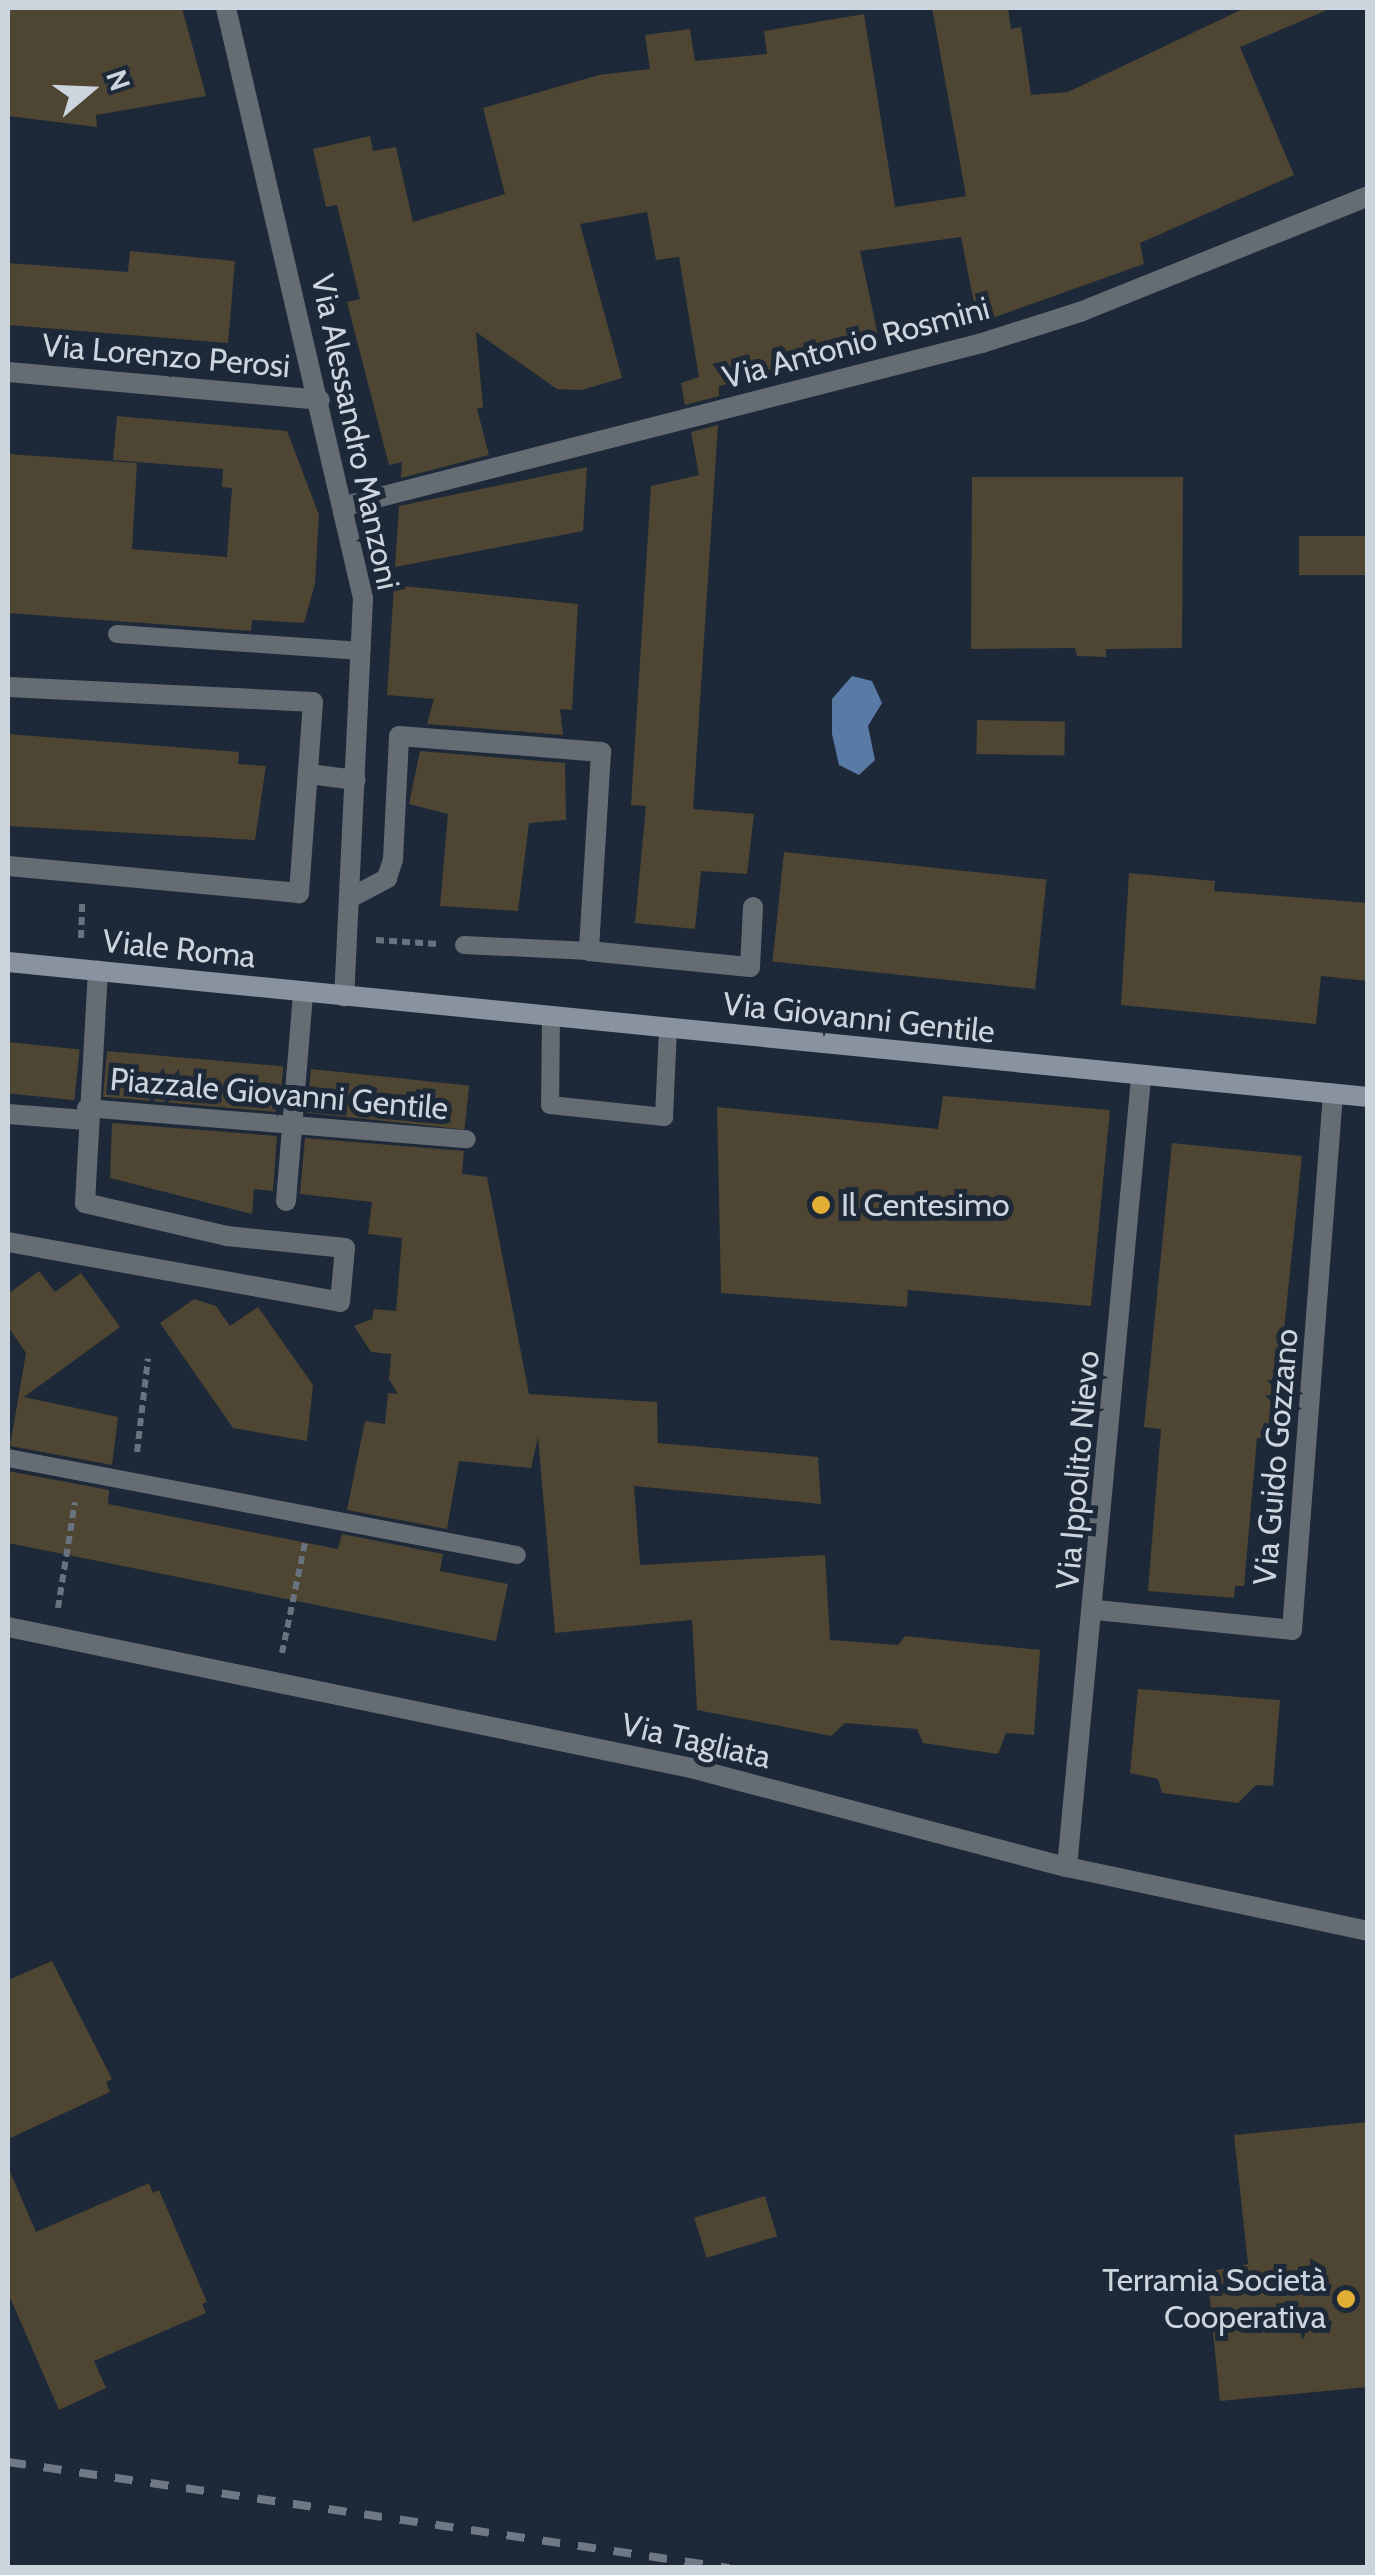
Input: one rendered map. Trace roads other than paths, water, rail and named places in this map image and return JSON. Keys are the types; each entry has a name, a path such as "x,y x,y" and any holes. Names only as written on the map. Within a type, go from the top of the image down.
{"main road":[{"name":"Viale Roma","path":"8,962 344,996"},
{"name":"Via Giovanni Gentile","path":"344,996 1368,1098"}],"street":[{"name":"Via Alessandro Manzoni","path":"226,8 345,506 363,598 350,939 344,996"},
{"name":"Via Antonio Rosmini","path":"345,506 982,342 1080,312 1368,196"},
{"name":"Via Lorenzo Perosi","path":"8,372 320,400"},
{"path":"8,688 313,702 299,893 8,866"},
{"path":"352,897 387,878 393,860 399,736 601,752 589,951 750,967 753,908"},
{"path":"309,774 356,780"},
{"name":"Piazzale Giovanni Gentile","path":"8,1242 340,1302 345,1248 227,1236 85,1202 89,970"},
{"path":"286,1201 302,992"},
{"name":"Via Ippolito Nievo","path":"1067,1867 1096,1610 1141,1078"},
{"name":"Via Guido Gozzano","path":"1096,1610 1292,1630 1333,1094"},
{"name":"Piazzale Giovanni Gentile","path":"8,1114 86,1114"},
{"name":"Via Tagliata","path":"8,1627 691,1768 1067,1867 1368,1931"}],"lane":[{"path":"117,634 361,652"},
{"path":"464,945 589,951"},
{"path":"551,1016 550,1105 664,1117 668,1028"},
{"name":"Piazzale Giovanni Gentile","path":"86,1114 294,1124 467,1139"},
{"path":"8,1458 132,1486 517,1555"}],"water":[{"path":"852,676 872,681 882,703 868,726 875,760 859,775 839,765 832,734 832,699"}],"railway":[{"path":"8,2462 729,2568"}],"place":[{"name":"Il Centesimo","path":"821,1205"},
{"name":"Terramia Società Cooperativa","path":"1346,2299"}]}
